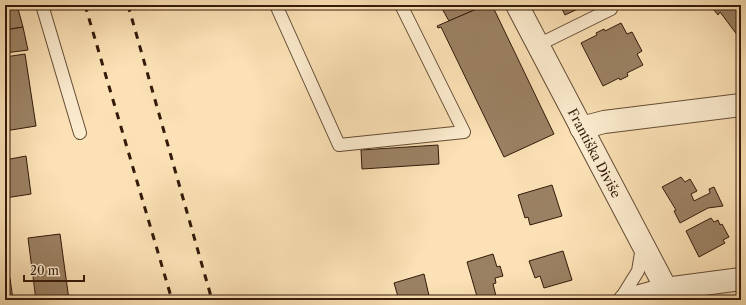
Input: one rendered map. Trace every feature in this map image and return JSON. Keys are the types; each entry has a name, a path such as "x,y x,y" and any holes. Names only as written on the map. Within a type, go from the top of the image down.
{"street":[{"name":"Františka Diviše","path":"517,5 669,295"},
{"path":"581,128 604,122 741,105"},
{"path":"625,300 669,295 741,279"}],"lane":[{"path":"42,5 80,133"},
{"path":"276,5 339,145 464,132 401,5"},
{"path":"538,46 611,9"},
{"path":"620,300 638,271 642,246"}],"building":[{"path":"5,5 17,5 23,27 5,30"},
{"path":"440,5 486,5 449,21"},
{"path":"486,5 492,5 554,134 504,157 441,27 438,28 437,26"},
{"path":"560,5 591,5 583,9 582,7 565,15"},
{"path":"710,5 741,5 741,40 720,12 718,15"},
{"path":"621,23 627,34 632,32 642,51 637,54 643,65 627,73 628,76 620,80 619,78 603,86 581,43 597,35 596,33 604,29 605,31"},
{"path":"23,27 28,50 5,53 5,30"},
{"path":"25,54 36,126 5,131 5,57"},
{"path":"438,145 439,164 362,169 361,150"},
{"path":"26,156 31,194 5,198 5,160"},
{"path":"681,177 685,182 690,179 697,191 691,194 694,201 710,193 709,189 714,187 723,206 708,208 680,223 674,211 676,210 662,187"},
{"path":"552,185 562,216 530,225 528,217 525,218 518,195"},
{"path":"711,218 714,222 718,220 720,225 722,224 729,237 723,240 725,243 699,257 686,231"},
{"path":"60,234 69,300 36,300 28,238"},
{"path":"563,251 572,280 544,288 540,276 535,278 529,261"},
{"path":"493,254 497,267 500,266 503,276 495,278 496,283 493,284 497,300 478,300 467,262"},
{"path":"424,274 430,300 399,300 394,283"},
{"path":"10,278 13,300 5,300 5,279"}],"railway":[{"path":"85,5 172,300"},
{"path":"128,5 212,300"}]}
